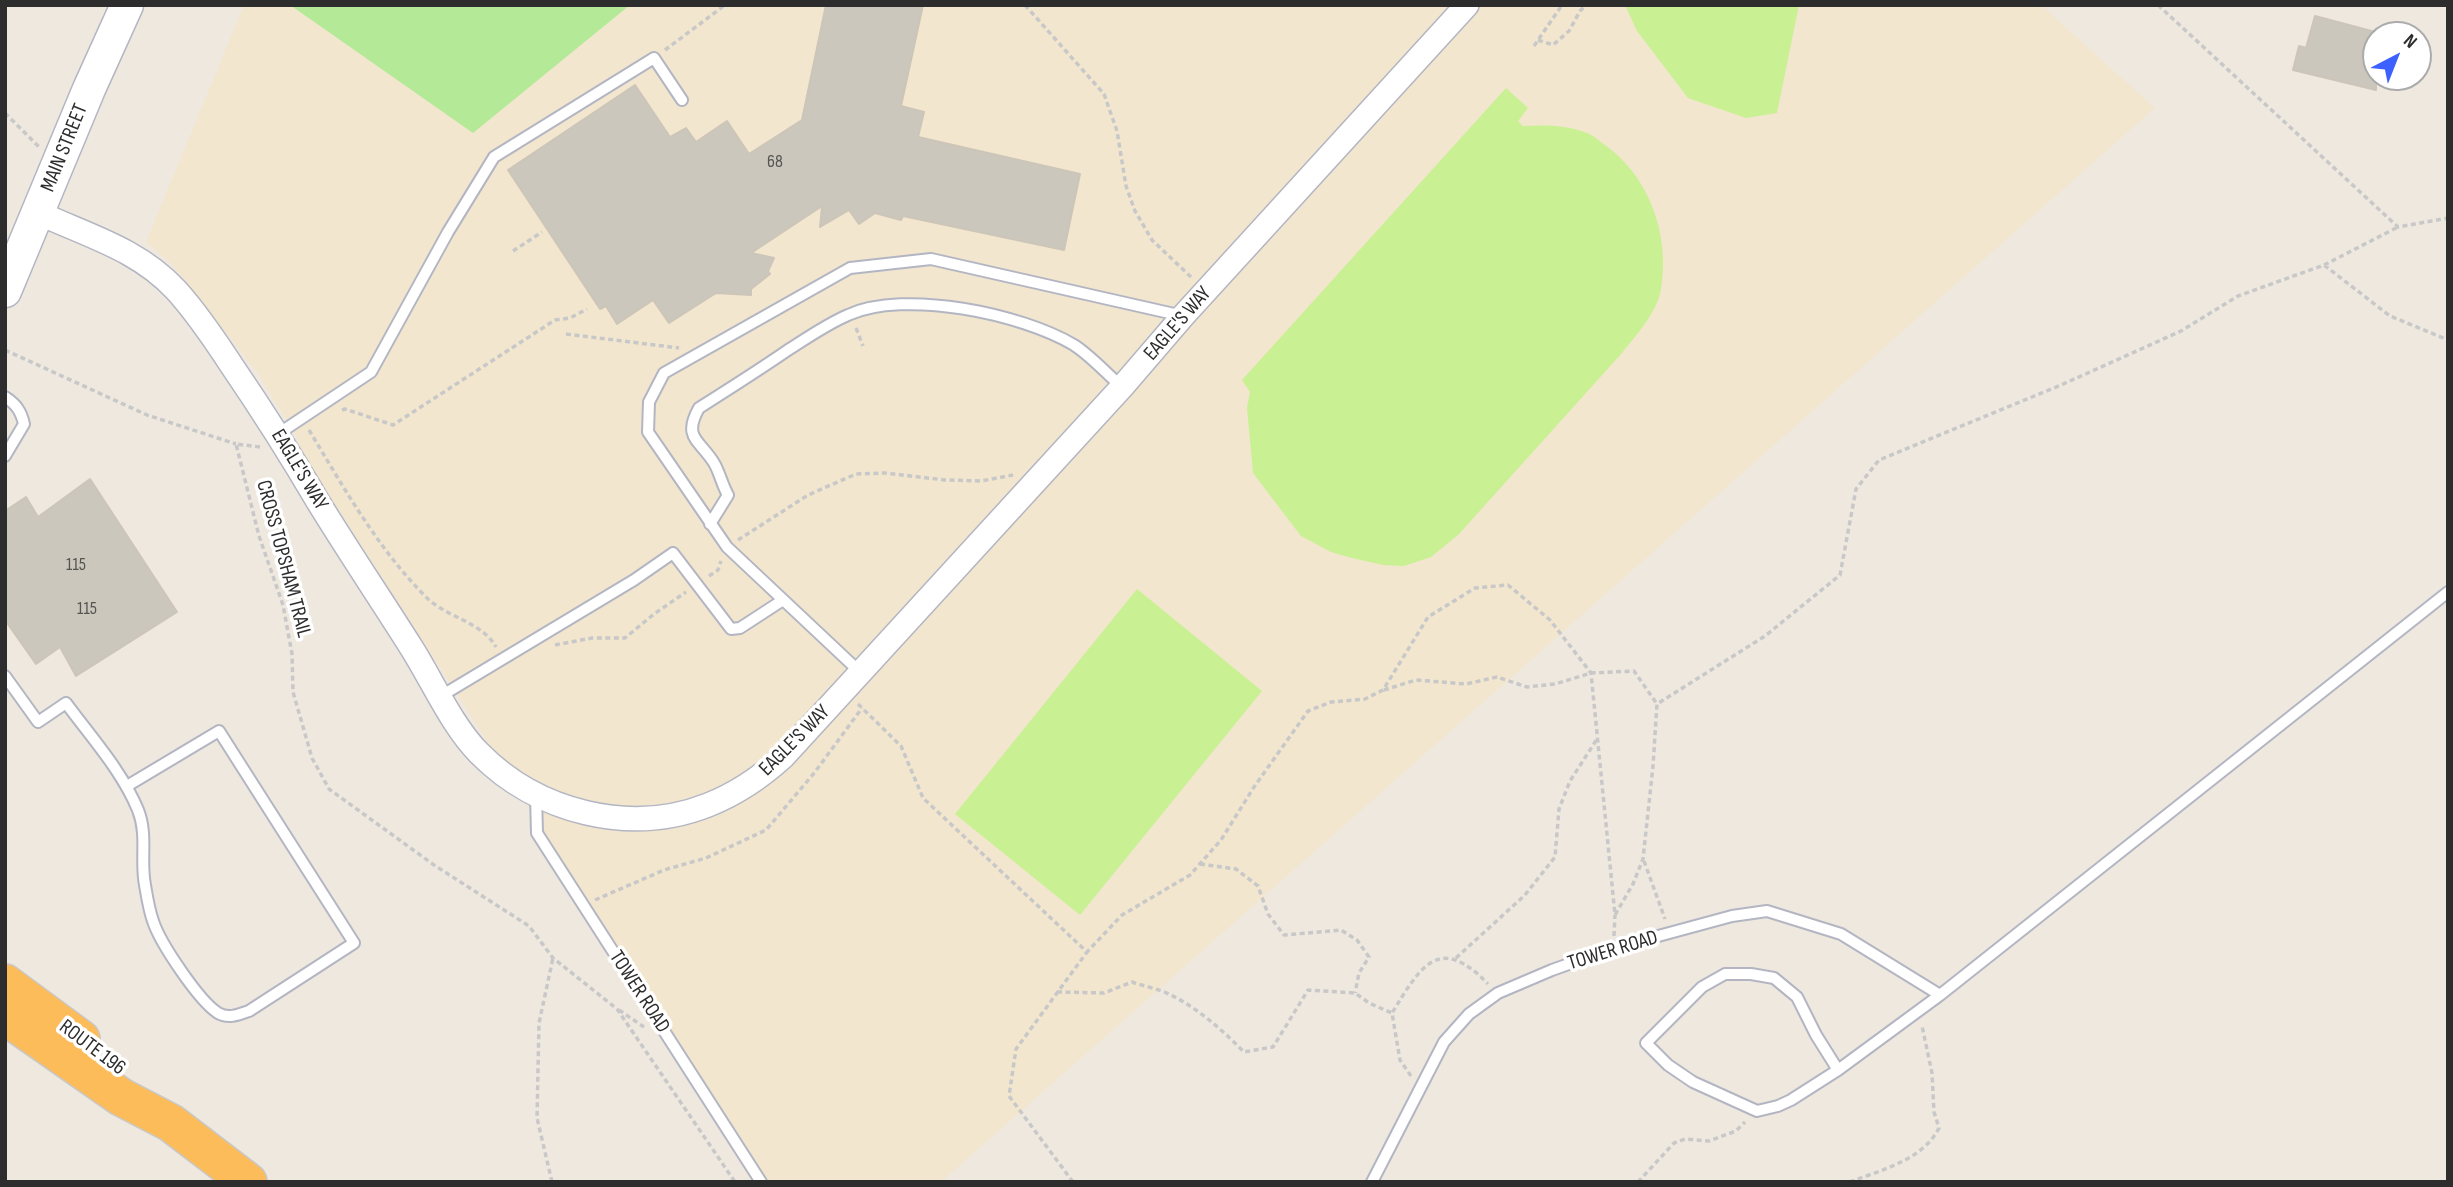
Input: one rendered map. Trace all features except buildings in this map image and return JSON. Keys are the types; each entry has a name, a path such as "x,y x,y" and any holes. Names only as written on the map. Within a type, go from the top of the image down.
{"highway":[{"name":"ROUTE 196","path":"5,983 132,1078 171,1122 248,1182"},
{"name":"ROUTE 196","path":"5,1016 121,1097 171,1122"}],"main road":[{"name":"MAIN STREET","path":"5,291 127,5"}],"street":[{"name":"EAGLE'S WAY","path":"39,213 145,261 162,275 206,328 288,435 460,729 478,752 499,772 536,795 566,809 611,817 646,818 708,805 759,778 783,757 1464,10"}],"lane":[{"path":"288,435 371,372 454,221 494,157 653,58 682,100"},
{"path":"861,673 727,547 648,432 649,402 664,373 850,268 931,259 1183,316"},
{"path":"710,524 728,495 714,464 693,436 692,421 699,408 848,314 876,306 914,303 986,313 1040,330 1075,346 1122,387"},
{"path":"5,397 14,403 22,414 24,424 5,456"},
{"path":"441,696 634,580 673,553 731,629 740,628 783,600"},
{"path":"1838,1070 1797,997 1774,978 1751,974 1725,974 1702,987 1646,1043 1668,1065 1693,1082 1757,1111 1791,1100 1838,1070 1940,995 2448,592"},
{"path":"5,676 38,722 66,703 127,786 139,813 145,844 144,881 153,923 201,998 219,1013 232,1017 248,1011 354,943 219,731 127,786"},
{"name":"TOWER ROAD","path":"536,795 537,833 761,1182"},
{"name":"TOWER ROAD","path":"1372,1182 1444,1042 1469,1014 1497,993 1614,948 1731,916 1768,911 1841,934 1940,995"}],"path":[{"path":"653,58 725,5"},
{"path":"1025,5 1104,94 1117,131 1126,186 1135,211 1152,240 1194,280"},
{"path":"1534,46 1562,5"},
{"path":"1538,40 1553,45 1569,31 1586,5"},
{"path":"2158,5 2398,227"},
{"path":"5,113 58,166"},
{"path":"1657,704 1765,636 1840,575 1856,489 1879,460 2181,331 2238,296 2324,265 2398,227 2448,218"},
{"path":"513,251 542,232"},
{"path":"2324,265 2390,316 2448,340"},
{"path":"333,416 345,409 393,425 555,320 570,318 587,309"},
{"path":"566,334 681,348"},
{"path":"5,350 147,415 236,444"},
{"path":"288,435 309,430 360,516 396,565 429,600 490,636 503,657"},
{"name":"CROSS TOPSHAM TRAIL","path":"288,435 272,449 236,444 259,536 283,605 292,654 293,692 312,758 329,789 434,865 528,926 554,958 617,1009 735,1182"},
{"path":"550,646 592,638 625,638 654,614 718,570 727,547 808,495 856,474 885,473 981,481 1023,473"},
{"path":"1073,1182 1009,1096 1016,1049 1087,952 1122,915 1190,875 1222,840 1254,787 1308,711 1331,702 1364,699 1416,680 1466,684 1497,677 1527,687 1555,684 1591,674 1634,671 1657,704 1643,859 1633,884 1615,915 1591,674 1550,620 1508,585 1475,588 1428,617 1383,690"},
{"path":"845,691 901,746 923,797 1087,952"},
{"path":"583,905 664,870 706,858 766,830 815,772 862,708"},
{"path":"1420,1089 1400,1060 1392,1013 1413,979 1434,960 1456,958 1525,895 1555,857 1559,809 1570,781 1597,739"},
{"path":"1643,859 1670,933"},
{"path":"1200,864 1236,869 1258,886 1268,914 1284,935 1341,930 1357,940 1369,957 1359,973 1355,993"},
{"path":"552,1182 537,1118 539,1023 554,958"},
{"path":"1456,958 1477,972 1497,993"},
{"path":"1057,992 1104,993 1132,982 1169,994 1196,1010 1224,1031 1244,1052 1273,1047 1308,990 1355,993 1368,1003 1392,1013"},
{"path":"1850,1182 1899,1164 1932,1141 1939,1128 1934,1112 1932,1073 1918,1011"},
{"path":"1638,1182 1674,1143 1685,1139 1709,1141 1736,1131 1757,1111"}],"shaded area":[{"path":"244,5 290,5 473,132 630,5 2041,5 2155,108 941,1182 766,1182 299,449 298,439 259,375 173,265 146,242"}],"green space":[{"path":"290,5 630,5 473,133"},
{"path":"1625,5 1799,5 1777,113 1746,118 1688,98 1637,31"},
{"path":"1506,88 1528,108 1518,121 1523,126 1563,127 1589,134 1621,158 1634,174 1645,191 1659,229 1663,269 1659,298 1645,323 1622,353 1458,535 1431,557 1404,566 1383,565 1331,552 1301,536 1253,473 1247,408 1250,392 1242,380"},
{"path":"1137,589 1262,691 1080,915 955,814"}]}
